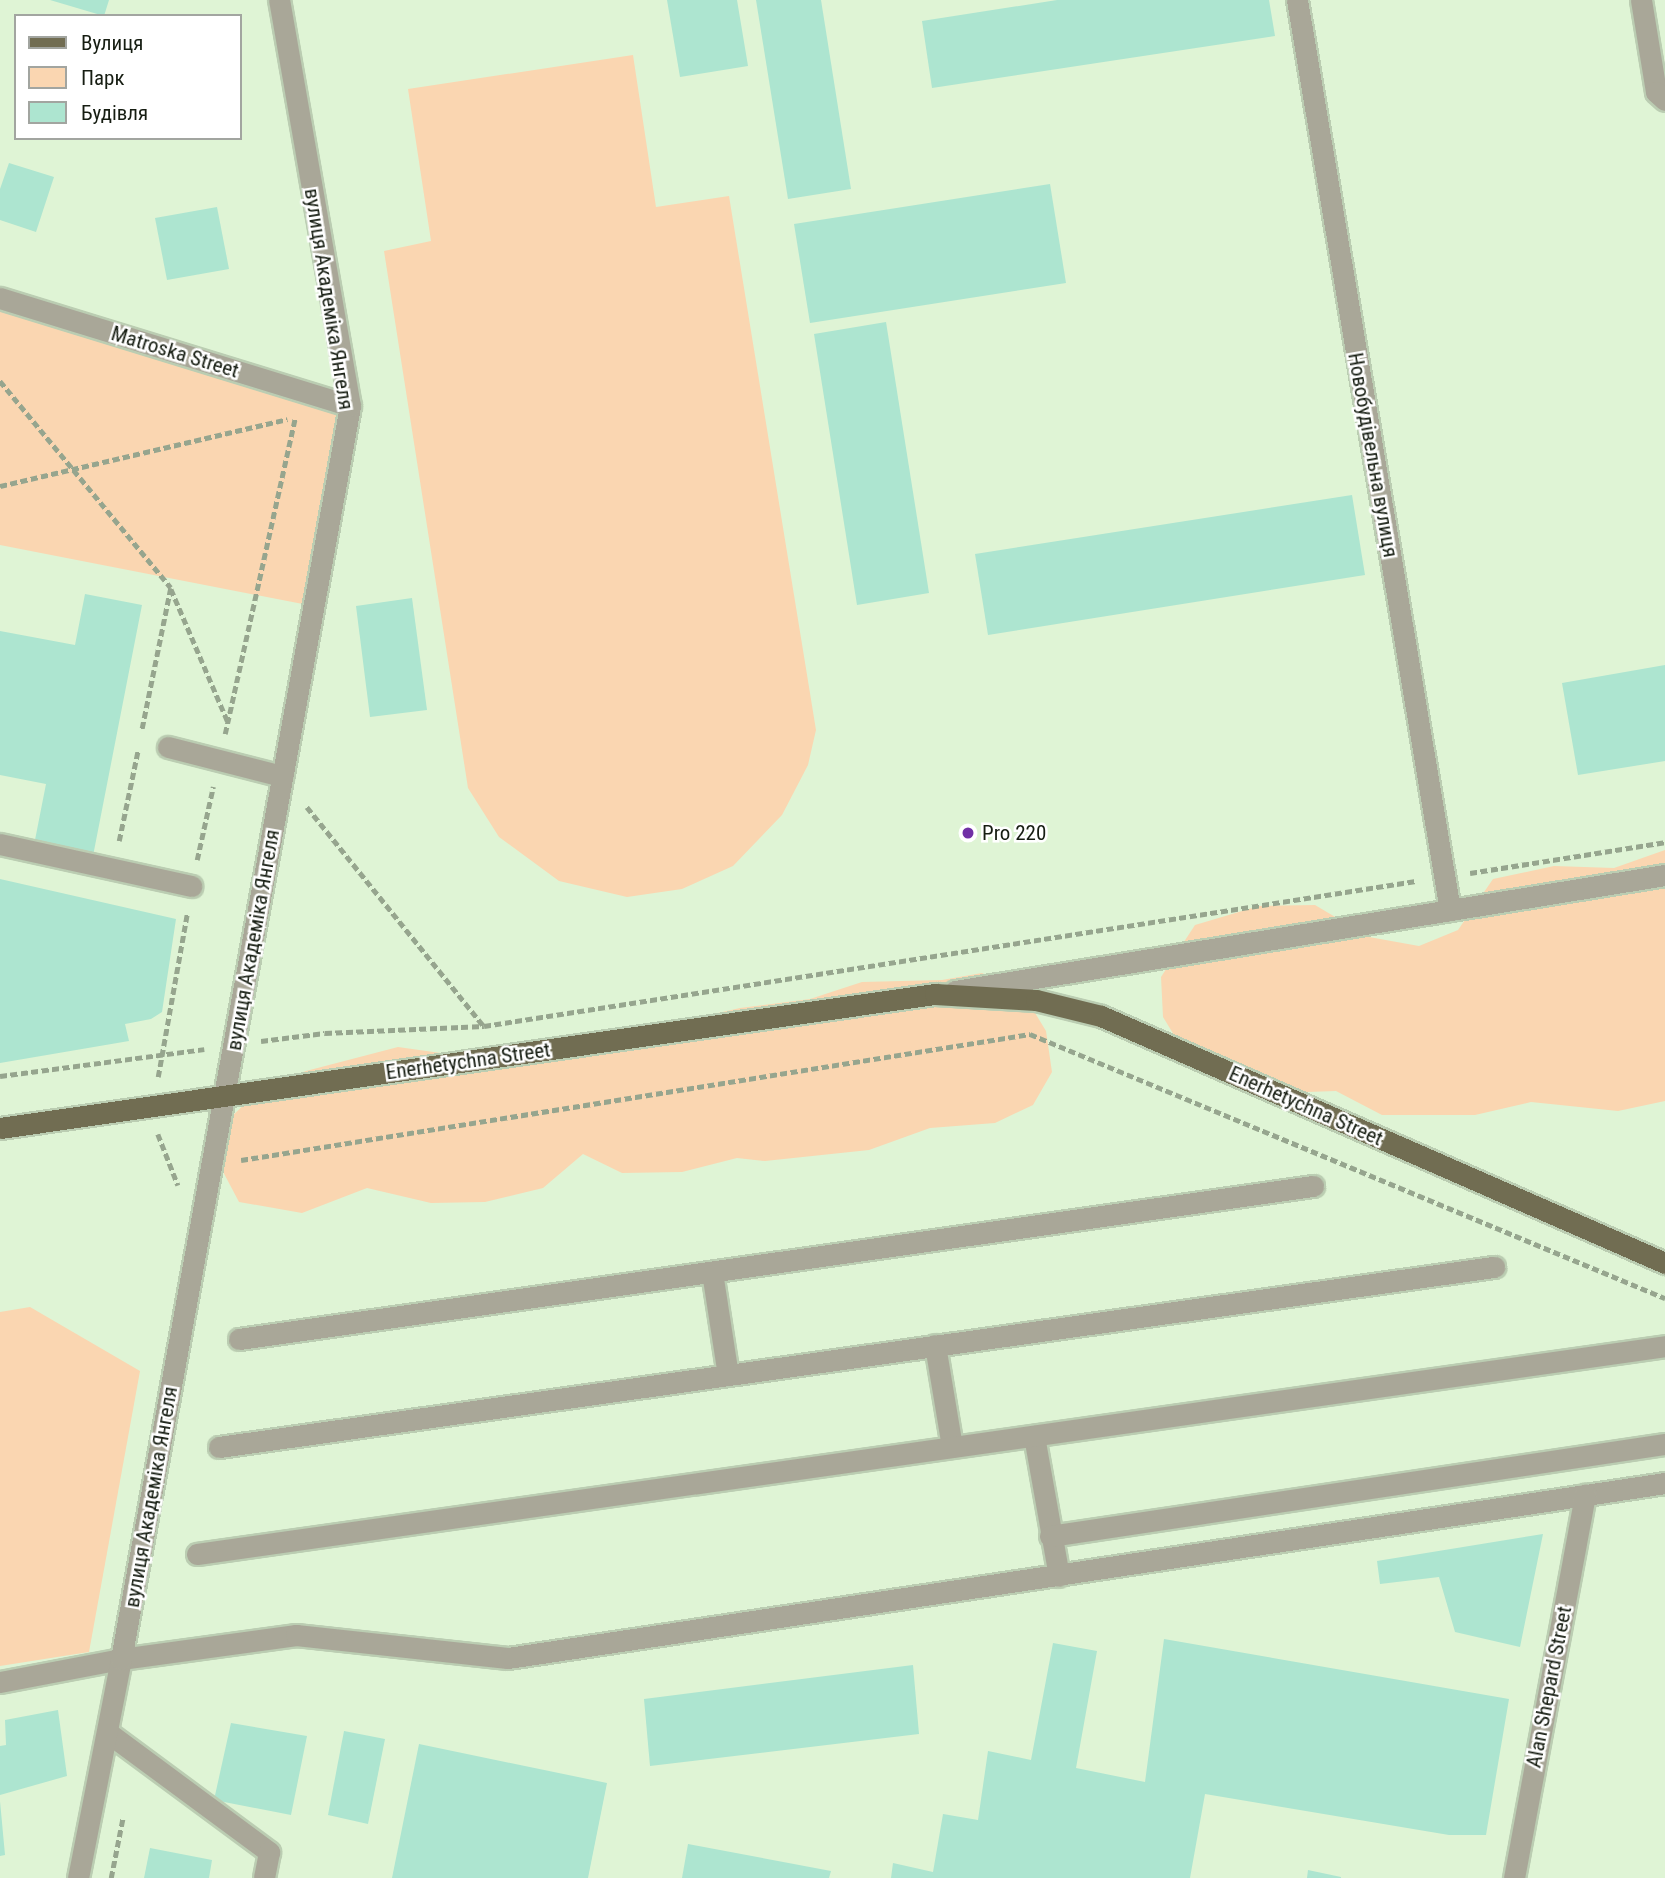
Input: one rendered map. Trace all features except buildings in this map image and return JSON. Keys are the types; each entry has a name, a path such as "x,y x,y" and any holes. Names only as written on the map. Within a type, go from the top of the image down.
{"main road":[{"name":"Enerhetychna Street","path":"0,1128 935,994 1036,1000 1101,1016 1665,1263"}],"street":[{"name":"вулиця Академіка Янгеля","path":"78,1878 121,1660 350,406 279,0"},
{"name":"Новобудівельна вулиця","path":"1297,0 1450,911"},
{"path":"1641,0 1656,92 1665,100"},
{"name":"Matroska Street","path":"0,298 350,406"},
{"path":"169,747 282,776"},
{"path":"0,844 191,886"},
{"name":"Enerhetychna Street","path":"935,994 1665,875"},
{"path":"239,1339 1313,1186"},
{"path":"219,1447 1494,1266"},
{"path":"712,1272 728,1374"},
{"path":"935,1345 952,1447"},
{"path":"197,1554 1665,1346"},
{"path":"1034,1436 1059,1576"},
{"path":"1050,1536 1665,1444"},
{"path":"0,1682 121,1660 296,1635 508,1658 1665,1483"},
{"name":"Alan Shepard Street","path":"1514,1878 1585,1495"},
{"path":"107,1732 270,1852 264,1878"}],"path":[{"path":"0,381 171,588 228,722"},
{"path":"0,486 295,417 191,886 160,1066"},
{"path":"141,735 171,588"},
{"path":"113,869 138,749"},
{"path":"282,776 484,1026"},
{"path":"0,1076 325,1033 484,1026 1665,842"},
{"path":"230,1162 1030,1034 1665,1298"}],"green space":[{"path":"633,55 656,207 729,196 816,730 808,765 782,815 733,866 682,889 627,897 559,881 499,837 468,788 384,251 431,241 408,89"},
{"path":"0,298 350,406 313,606 0,545"},
{"path":"1665,850 1665,1101 1618,1111 1531,1102 1475,1115 1382,1115 1336,1091 1248,1094 1196,1071 1163,1017 1161,977 1195,925 1259,906 1315,905 1369,937 1419,946 1458,930 1493,879 1554,866 1614,868"},
{"path":"982,973 1023,993 1046,1031 1052,1072 1033,1105 995,1123 930,1128 869,1150 765,1161 737,1158 682,1172 622,1173 583,1154 543,1188 485,1202 431,1203 367,1188 302,1213 239,1202 220,1166 230,1118 263,1087 306,1071 398,1047 469,1057 551,1038 657,1027 740,1008 810,999 862,982 942,980"},
{"path":"30,1307 140,1371 89,1652 0,1666 0,1312"}],"place":[{"name":"Pro 220","path":"968,833"}]}
